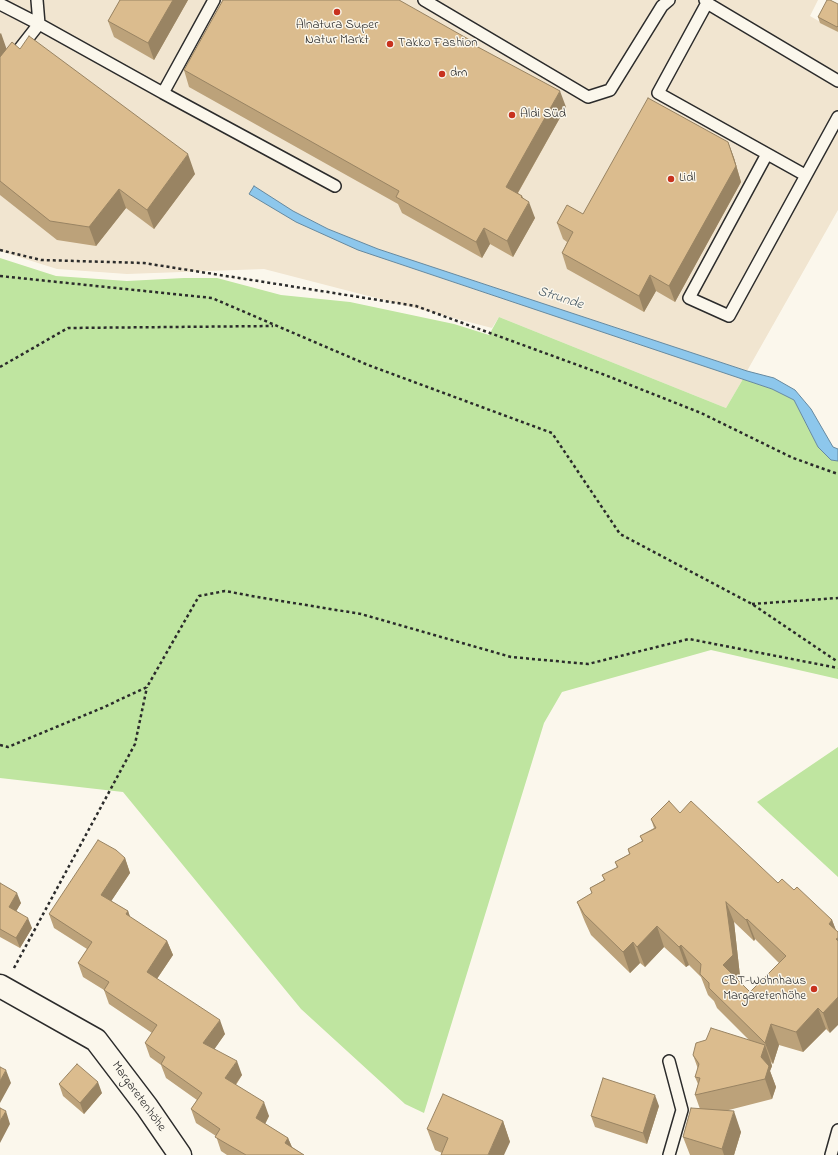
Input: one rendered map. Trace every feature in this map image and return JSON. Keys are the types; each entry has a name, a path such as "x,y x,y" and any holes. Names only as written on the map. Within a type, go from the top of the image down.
{"street":[{"name":"Margaretenhöhe","path":"2,987 96,1040 147,1107 180,1155"}],"lane":[{"path":"0,74 39,24 37,0"},
{"path":"163,94 214,0"},
{"path":"424,0 588,97 610,90 662,6 670,0"},
{"path":"805,175 658,93 706,2 838,81"},
{"path":"0,4 39,24 163,94 335,186"},
{"path":"767,154 689,298 729,316 838,117"},
{"path":"669,1061 682,1110 669,1155"},
{"path":"831,1155 838,1130"}],"path":[{"path":"0,250 41,260 144,263 416,306 605,375 700,414 793,458 838,474"},
{"path":"0,276 212,298 368,365 552,433 620,534 752,604 838,662"},
{"path":"0,367 68,328 276,326"},
{"path":"2,987 135,744 147,687 199,596 225,591 361,614 511,657 588,664 689,639 838,668"},
{"path":"752,604 838,598"},
{"path":"0,745 8,747 102,708 147,687"}],"shaded area":[{"path":"0,0 818,0 810,16 838,32 838,210 747,371 378,249 328,229 293,211 250,194 393,262 743,379 726,408 499,317 492,328 264,269 127,274 57,269 0,251"}],"green space":[{"path":"0,258 56,276 127,281 217,278 281,295 350,302 454,324 489,335 499,317 726,408 743,379 772,389 794,400 818,447 831,460 838,461 838,679 711,650 562,692 544,723 424,1113 405,1104 301,1009 123,792 0,778"},
{"path":"838,747 838,877 757,802"}],"water":[{"path":"254,186 293,211 328,229 378,249 747,371 774,378 795,390 811,409 833,447 838,449 838,461 831,460 818,447 794,400 772,389 358,250 296,222 249,194"}],"building":[{"path":"120,0 173,0 148,43 108,21"},
{"path":"223,0 399,0 477,44 476,46 560,91 506,187 522,196 521,197 529,202 507,241 484,228 476,242 396,197 399,191 184,70"},
{"path":"827,0 838,4 837,27 818,17"},
{"path":"29,36 188,154 147,210 119,189 89,227 50,221 0,181 0,57 12,42 20,49"},
{"path":"648,98 728,142 736,166 669,286 650,275 639,296 562,253 573,232 557,223 567,205 583,214"},
{"name":"CBT-Wohnhaus Margaretenhöhe","path":"669,801 680,813 691,801 778,883 782,879 794,890 797,887 832,920 829,924 838,932 838,938 836,939 838,941 838,997 823,1013 818,1008 796,1032 771,1024 765,1043 709,988 709,983 700,974 701,964 681,945 679,947 657,926 637,947 633,942 623,952 584,914 577,902 592,893 590,888 605,880 602,875 618,867 615,862 630,854 628,849 643,841 640,836 656,828 651,819","holes":["726,902 746,920 747,919 786,956 750,992 723,965 733,955"]},
{"path":"98,840 116,850 125,858 101,895 128,911 126,914 167,941 147,972 220,1020 203,1043 237,1061 225,1078 264,1102 256,1118 288,1138 285,1143 304,1155 246,1155 215,1137 220,1129 191,1109 202,1093 161,1064 165,1057 145,1043 157,1025 104,990 109,982 78,963 92,942 49,914"},
{"path":"0,883 17,893 9,907 28,918 16,938 0,929"},
{"path":"711,1028 765,1045 761,1057 769,1066 765,1079 695,1095 700,1078 695,1077 699,1064 693,1055 696,1043 706,1040"},
{"path":"77,1064 98,1082 80,1103 59,1084"},
{"path":"0,1067 6,1070 0,1081"},
{"path":"603,1078 655,1095 643,1133 591,1116"},
{"path":"443,1094 503,1121 488,1155 441,1155 448,1138 427,1129"},
{"path":"0,1108 6,1111 0,1121"},
{"path":"691,1108 734,1111 722,1149 683,1137"}],"place":[{"name":"Alnatura Super Natur Markt","path":"337,12"},
{"name":"Takko Fashion","path":"390,44"},
{"name":"dm","path":"442,74"},
{"name":"Aldi Süd","path":"512,115"},
{"name":"Lidl","path":"671,179"},
{"name":"CBT-Wohnhaus Margaretenhöhe","path":"814,989"}],"water label":[{"name":"Strunde","path":"560,299"}]}
